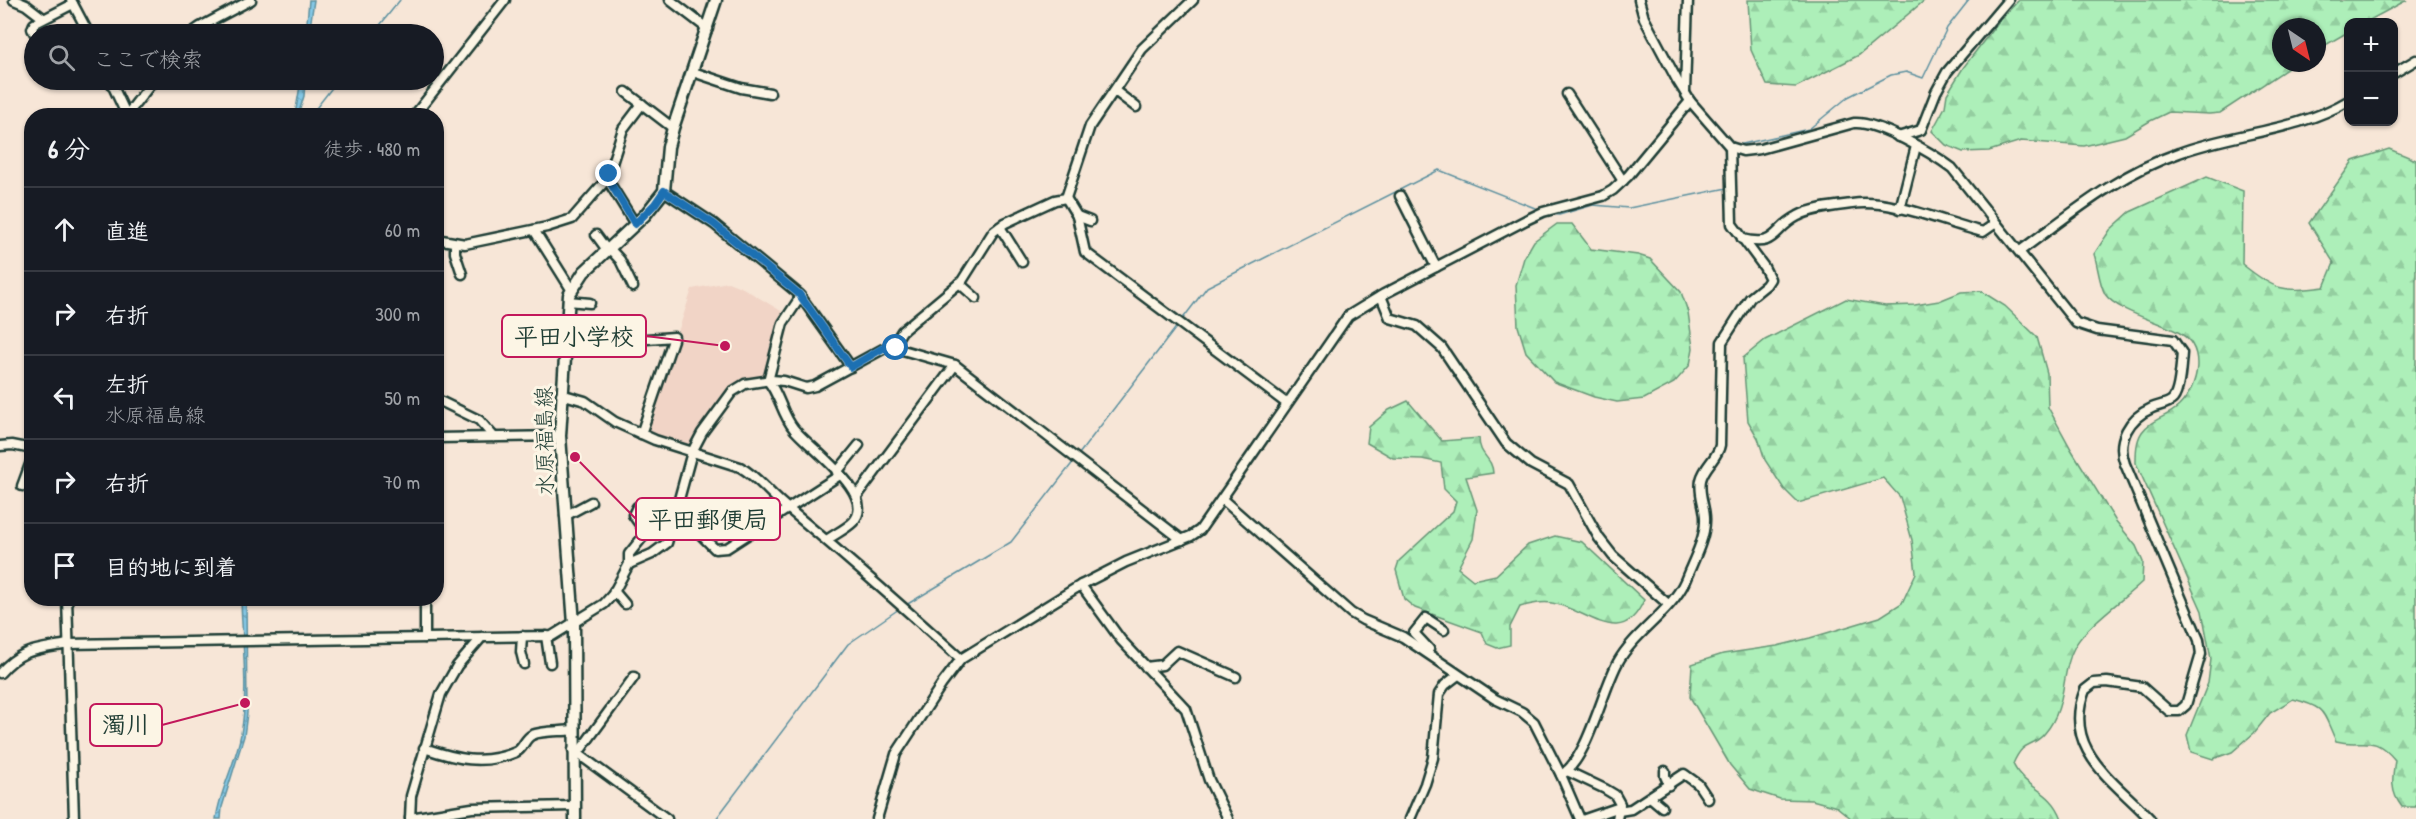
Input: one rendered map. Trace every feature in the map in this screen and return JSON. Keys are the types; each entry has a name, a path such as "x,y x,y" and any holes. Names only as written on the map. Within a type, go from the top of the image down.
{"main road":[{"path":"664,191 666,160 673,128 716,0"},
{"name":"水原福島線","path":"575,819 574,624 560,436 568,301 571,289 584,272 655,204 664,191"}],"street":[{"path":"14,0 32,8 43,18"},
{"path":"206,24 251,0"},
{"path":"444,78 505,0"},
{"path":"670,0 708,29"},
{"path":"1193,0 1142,49 1090,126 1066,198 1077,216 1085,252 1286,403"},
{"path":"1639,0 1644,18 1690,101 1730,147 1743,150 1760,149 1862,122 1898,137 1952,168 2020,250 2076,323 2097,330 2173,340 2182,353 2175,397 2133,420 2126,429 2121,447 2125,464 2199,640 2201,654 2197,669 2186,705 2179,711 2169,711 2142,687 2097,682 2085,690 2080,723 2082,738 2090,756 2101,771 2150,819"},
{"path":"1685,92 1688,0"},
{"path":"1898,137 1921,130 1936,92 1947,72 2008,0"},
{"path":"36,24 72,2 84,24"},
{"path":"2398,70 2416,60"},
{"path":"693,72 741,88 770,93"},
{"path":"115,90 123,108"},
{"path":"132,108 146,90"},
{"path":"420,108 434,90"},
{"path":"1115,91 1136,107"},
{"path":"626,92 673,128"},
{"path":"1568,94 1623,181"},
{"path":"877,819 896,754 961,659 1081,585 1126,562 1182,540 1200,530 1342,322 1356,310 1381,296 1526,220 1544,212 1603,196 1623,181 1690,101"},
{"path":"2020,250 2111,185 2147,165 2204,144 2311,119 2344,103"},
{"path":"444,241 465,244 534,230 572,219 608,179 622,129 642,104"},
{"path":"1900,209 1916,146"},
{"path":"1564,773 1582,753 1601,700 1619,661 1629,646 1668,604 1683,584 1703,534 1706,522 1700,495 1700,482 1704,470 1719,450 1720,445 1722,342 1750,298 1770,279 1764,267 1732,224 1730,147"},
{"path":"608,179 635,224"},
{"path":"664,191 714,224 801,296 851,367"},
{"path":"1400,196 1436,267"},
{"path":"892,347 902,331 959,283 986,242 1000,227 1047,204 1066,198"},
{"path":"1742,239 1756,242 1766,241 1798,216 1850,204 1900,209 1941,218 1983,232 1996,223"},
{"path":"1077,216 1089,221"},
{"path":"1000,227 1022,262"},
{"path":"534,230 571,289"},
{"path":"596,235 620,260 633,287"},
{"path":"444,245 451,243"},
{"path":"451,243 462,274"},
{"path":"959,283 976,298"},
{"path":"801,296 783,323 768,381 791,426 850,485 859,500 857,516 827,540"},
{"path":"1381,296 1390,318 1417,326 1442,348 1506,443 1531,464 1569,484 1599,538 1613,556 1668,604"},
{"path":"568,301 590,303"},
{"path":"566,322 589,322"},
{"path":"565,345 674,337 641,434"},
{"path":"629,564 652,554 667,543 692,452 702,433 732,392 745,384 768,381 784,381 806,388 815,386 883,348 892,347 955,365 1182,540"},
{"path":"857,496 955,365"},
{"path":"561,394 585,401 615,422 641,434 751,473 788,509 827,540 961,659"},
{"path":"444,403 479,420 494,437"},
{"path":"444,438 560,436"},
{"path":"675,518 694,528 712,546 720,549 734,545 838,474 859,445"},
{"path":"0,446 24,447"},
{"path":"22,486 24,481"},
{"path":"1222,499 1351,613 1403,637 1458,675 1495,699 1522,712 1534,722 1564,773 1580,819"},
{"path":"565,516 591,502"},
{"path":"0,673 14,657 23,653 68,644 552,636 604,604 614,591 629,564 629,554 646,533 633,515 638,507"},
{"path":"1081,585 1121,640 1186,709 1209,780 1228,819"},
{"path":"614,591 625,604"},
{"path":"67,606 74,819"},
{"path":"425,606 425,638"},
{"path":"1431,655 1430,650 1414,633 1426,618 1444,630"},
{"path":"522,636 524,664"},
{"path":"546,636 550,663"},
{"path":"482,637 457,666 441,694 411,796 410,819 472,808 574,806"},
{"path":"1146,668 1162,664 1177,651 1236,677"},
{"path":"1410,819 1433,758 1439,694 1445,685 1458,675"},
{"path":"634,677 576,751 667,819"},
{"path":"424,748 456,759 481,761 518,751 532,734 574,730"},
{"path":"1665,771 1669,784"},
{"path":"1564,773 1615,795 1619,812"},
{"path":"1585,819 1631,809 1684,774 1698,784 1708,799"},
{"path":"1650,797 1662,807"}],"shaded area":[{"path":"728,282 743,288 786,314 766,378 744,381 690,449 645,433 692,289"}],"green space":[{"path":"1748,0 1925,0 1859,55 1796,87 1767,85 1751,50"},
{"path":"2019,0 2407,0 2373,18 2344,18 2344,34 2326,45 2326,18 2272,18 2272,72 2282,72 2220,113 2169,112 2125,136 2084,146 2021,141 1989,151 1963,152 1946,145 1932,131 1945,107 1947,94 1963,68 1999,21"},
{"path":"2389,149 2416,160 2416,807 2402,807 2395,796 2393,773 2395,760 2387,751 2374,744 2336,741 2322,712 2313,705 2293,699 2270,713 2254,733 2232,752 2213,759 2191,752 2187,735 2208,683 2211,659 2202,611 2136,459 2137,443 2142,432 2150,424 2175,410 2186,398 2195,378 2196,357 2193,347 2178,332 2128,311 2105,294 2094,254 2110,230 2130,212 2207,177 2243,191 2242,264 2280,288 2299,290 2324,287 2334,263 2309,223 2353,161"},
{"path":"1557,224 1572,224 1591,249 1638,255 1650,259 1681,292 1688,312 1693,348 1690,365 1674,383 1644,399 1617,402 1594,397 1554,382 1526,352 1518,326 1516,285 1524,258 1534,241"},
{"path":"1981,291 2005,306 2037,337 2047,373 2048,407 2115,520 2136,546 2143,562 2142,582 2096,621 2075,646 2067,667 2061,701 2052,723 2040,738 2021,750 2013,764 2024,779 2051,801 2062,819 1852,819 1837,807 1812,800 1780,799 1750,789 1730,765 1690,697 1692,664 1723,654 1777,646 1810,638 1880,617 1902,603 1916,573 1912,540 1900,497 1883,478 1798,503 1784,489 1765,460 1758,438 1748,421 1743,358 1765,340 1846,299 1885,306 1915,305 1939,301 1961,292"},
{"path":"1408,401 1442,441 1479,438 1481,449 1492,467 1493,473 1466,477 1477,510 1473,539 1458,568 1473,580 1496,575 1528,545 1555,536 1582,542 1644,600 1635,615 1625,623 1614,625 1552,603 1528,605 1520,607 1510,627 1510,645 1497,648 1487,644 1482,632 1415,608 1404,599 1396,570 1399,561 1453,511 1456,501 1444,489 1441,463 1422,459 1393,458 1367,443 1369,427 1389,410"}],"water":[{"path":"309,0 314,0 310,24 307,24"},
{"path":"299,90 304,90 300,108 296,108"},
{"path":"241,606 246,606 247,713 244,736 222,807 221,819 216,819 239,745 245,684"}],"waterway":[{"path":"381,24 400,0"},
{"path":"1738,145 1809,129 1848,97 1891,75 1906,72 1923,78 1947,28 1969,0"},
{"path":"316,108 330,90"},
{"path":"1735,171 1736,152"},
{"path":"1181,321 1207,287 1439,170 1540,210"},
{"path":"1550,214 1559,215 1593,205 1629,208 1727,188"},
{"path":"1079,454 1178,325"},
{"path":"906,605 1011,542 1074,461"},
{"path":"716,819 848,644 899,609"}],"place":[{"name":"平田小学校","path":"725,346"},
{"name":"平田郵便局","path":"575,457"},
{"name":"濁川","path":"245,703"}],"route":[{"path":"609,174 608,179 635,224 655,204 664,191 714,224 804,299 851,367 883,348 896,348"}]}
